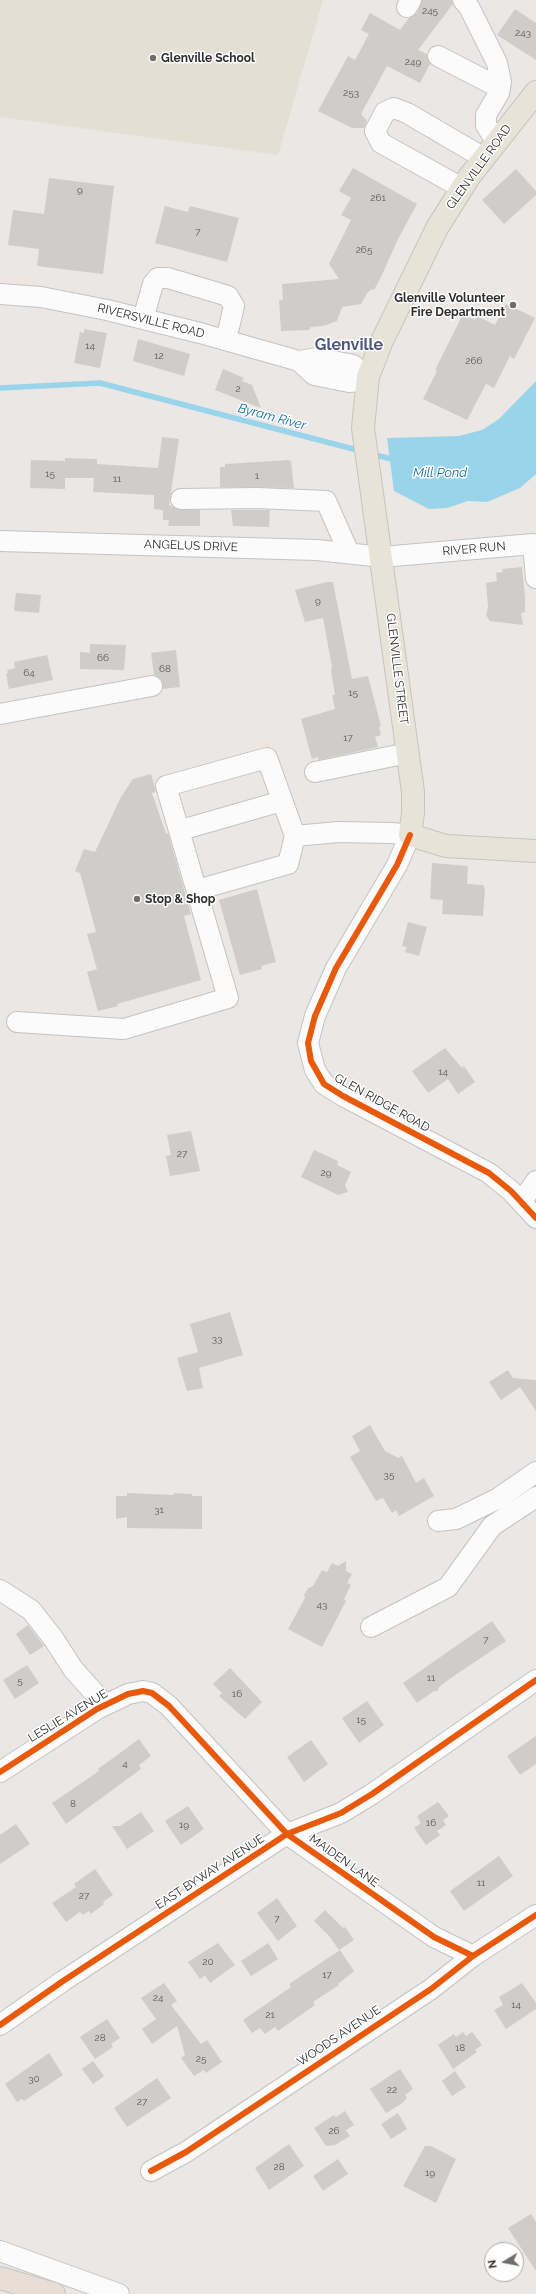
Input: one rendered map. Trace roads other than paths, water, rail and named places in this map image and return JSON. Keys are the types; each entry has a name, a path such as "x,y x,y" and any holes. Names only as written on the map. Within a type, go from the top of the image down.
{"highway":[{"path":"0,2278 54,2294"}],"main road":[{"name":"GLENVILLE ROAD","path":"368,377 407,288 437,228 462,188 536,92"},
{"name":"GLENVILLE STREET","path":"368,377 363,428 382,557 413,792 413,813 410,835"},
{"path":"410,835 446,846 536,851"}],"street":[{"path":"463,0 469,7 497,63 501,82 500,88 486,115 486,125 492,135 498,140"},
{"path":"438,56 500,88"},
{"path":"462,188 381,143 375,131 385,112 394,108 407,113 484,158"},
{"path":"144,319 153,284 158,278 168,278 228,296 234,306 226,340"},
{"name":"RIVERSVILLE ROAD","path":"0,294 41,297 144,319 226,340 299,361 314,375 349,382 360,381 368,377"},
{"path":"181,499 257,498 326,500 349,553"},
{"name":"ANGELUS DRIVE","path":"0,541 301,550 382,557"},
{"name":"RIVER RUN","path":"382,557 534,542 536,578"},
{"path":"0,714 152,686"},
{"path":"315,772 408,753"},
{"path":"17,1022 124,1029 228,998 197,890 181,830 166,786 267,758 295,836 288,864 197,890"},
{"path":"181,830 282,801"},
{"path":"295,836 338,832 387,832 410,835"},
{"name":"GLEN RIDGE ROAD","path":"410,835 397,865 336,968 315,1016 308,1043 311,1061 324,1084 343,1096 490,1173 536,1218"},
{"path":"521,1202 536,1181"},
{"path":"438,1521 456,1518 497,1499 536,1472"},
{"path":"371,1627 448,1587 492,1526 536,1497"},
{"path":"0,1590 31,1610 53,1638 72,1669 105,1705"},
{"name":"EAST BYWAY AVENUE","path":"0,2025 63,1981 287,1834 341,1813 372,1794 536,1680"},
{"name":"LESLIE AVENUE","path":"0,1772 105,1705 128,1694 143,1691 152,1693"},
{"name":"MAIDEN LANE","path":"152,1693 169,1706 287,1834 434,1937 473,1956"},
{"name":"WOODS AVENUE","path":"151,2171 186,2152 411,2002 473,1956 536,1915"},
{"path":"0,2251 119,2294"}],"water":[{"name":"Mill Pond","path":"536,381 536,474 520,488 487,502 468,501 447,508 429,509 394,491 387,438 459,436 482,430 499,419"}],"waterway":[{"name":"Byram River","path":"0,388 100,383 361,451"},
{"name":"Byram River","path":"371,454 396,460"}],"place":[{"name":"Glenville School","path":"153,58"},
{"name":"Glenville Volunteer Fire Department","path":"513,305"},
{"name":"Stop & Shop","path":"137,899"}],"district":[{"name":"Glenville","path":"349,345"}]}
